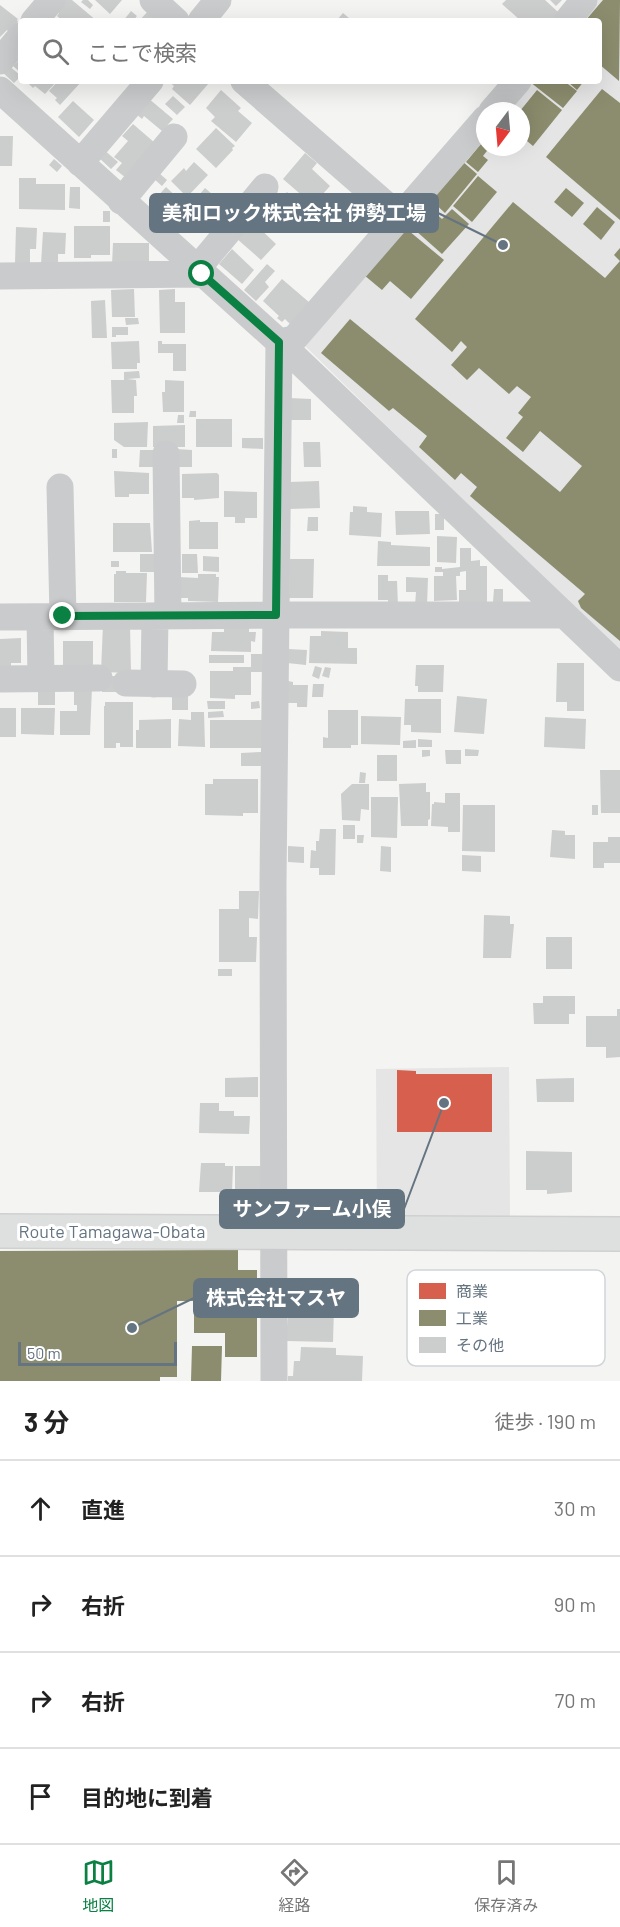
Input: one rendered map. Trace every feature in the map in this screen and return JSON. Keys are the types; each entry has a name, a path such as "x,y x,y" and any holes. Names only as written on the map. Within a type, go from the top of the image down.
{"main road":[{"name":"Route Tamagawa-Obata","path":"0,1231 620,1234"}],"street":[{"path":"37,18 52,0"},
{"path":"153,0 173,18"},
{"path":"203,18 218,0"},
{"path":"569,18 584,0"},
{"path":"0,61 18,40"},
{"path":"80,163 147,84"},
{"path":"247,84 400,217"},
{"path":"500,102 515,84"},
{"path":"0,90 279,342 620,668"},
{"path":"279,342 294,339 476,129"},
{"path":"122,201 174,137"},
{"path":"200,272 265,187"},
{"path":"0,276 200,272"},
{"path":"274,1381 273,882 279,342"},
{"path":"154,684 161,616 166,454"},
{"path":"41,678 51,616 60,487"},
{"path":"0,617 564,615"},
{"path":"0,679 99,678"},
{"path":"126,683 183,684"}],"shaded area":[{"path":"596,0 620,0 620,654 302,343 476,140 476,156 530,156 530,102 508,102 523,84 602,84 602,18 581,18"},
{"path":"509,1067 510,1221 377,1222 376,1069"}],"building: 商業":[{"path":"397,1070 416,1071 416,1074 492,1074 492,1132 397,1132"}],"building: 工業":[{"path":"603,0 620,0 619,81 602,67 602,18 588,18"},
{"path":"533,84 568,84 577,91 563,108"},
{"path":"570,84 582,84 577,90"},
{"path":"602,89 620,103 620,220 546,157"},
{"path":"537,90 562,110 533,146 530,144 530,102 527,102"},
{"path":"476,150 476,156 483,156 488,160 478,172 466,162"},
{"path":"462,161 477,174 445,213 430,199"},
{"path":"478,176 497,192 472,222 453,206"},
{"path":"566,188 584,203 572,217 554,202"},
{"path":"513,202 605,278 620,261 620,641 581,608 578,601 585,594 470,496 477,487 461,473 455,480 419,447 427,436 393,408 389,411 321,353 350,319 560,492 582,466 540,431 523,452 506,438 523,417 518,413 531,397 517,386 509,394 479,368 467,380 451,365 467,347 461,341 452,352 415,319"},
{"path":"424,203 442,219 452,209 469,224 442,254 406,222"},
{"path":"597,207 615,222 601,240 583,224"},
{"path":"403,226 444,260 411,299 390,281 382,290 364,275"},
{"path":"620,248 620,261 614,255"},
{"path":"238,1250 238,1270 257,1270 257,1357 225,1357 225,1333 194,1333 194,1301 177,1301 177,1377 160,1377 160,1381 0,1381 0,1251"},
{"path":"192,1346 222,1346 221,1381 191,1381"}],"building: その他":[{"path":"65,0 72,0 93,18 59,18 56,10"},
{"path":"88,0 93,5 90,9 81,2"},
{"path":"95,0 122,0 110,14"},
{"path":"506,0 545,0 558,12 558,18 518,18 502,4"},
{"path":"550,0 562,0 556,6"},
{"path":"0,5 18,19 18,22 9,32 7,30 0,37"},
{"path":"149,10 158,18 142,18"},
{"path":"131,11 137,16 135,18 125,18"},
{"path":"343,13 349,18 339,18"},
{"path":"18,61 18,70 13,66"},
{"path":"7,64 18,73 18,79 14,83 1,71"},
{"path":"29,84 54,84 45,94 35,86 33,88"},
{"path":"55,84 79,84 60,105 55,100 57,98 49,91"},
{"path":"172,84 208,84 190,105 172,89 174,86"},
{"path":"221,90 241,108 238,111 252,123 236,142 211,121 215,117 206,108"},
{"path":"173,96 185,107 177,115 165,104"},
{"path":"148,98 173,119 162,131 144,116 142,119 135,113"},
{"path":"73,101 94,120 79,137 58,117"},
{"path":"133,124 155,143 126,178 116,170 122,163 114,157 128,141 122,136"},
{"path":"216,128 235,146 216,168 196,149"},
{"path":"0,136 13,136 12,166 0,166"},
{"path":"103,149 118,162 111,169 97,156"},
{"path":"305,153 317,163 312,169 330,186 313,205 283,179"},
{"path":"54,159 62,166 57,172 49,165"},
{"path":"194,162 208,175 187,197 171,181 184,168 186,171"},
{"path":"159,173 167,180 162,186 154,179"},
{"path":"19,178 36,178 36,184 65,184 65,210 19,209"},
{"path":"70,187 80,187 80,209 69,208"},
{"path":"166,187 183,203 168,219 149,200 155,194 158,196"},
{"path":"205,188 212,194 207,201 204,199 199,205 194,201"},
{"path":"287,192 308,210 290,232 276,220 283,212 276,205"},
{"path":"103,211 110,211 110,222 103,222"},
{"path":"252,221 276,244 261,260 236,238"},
{"path":"74,226 110,226 110,255 74,258"},
{"path":"16,227 37,228 36,249 30,249 30,264 15,264"},
{"path":"43,232 66,233 65,254 58,254 58,265 41,264"},
{"path":"113,243 149,243 149,265 112,265"},
{"path":"232,249 254,270 242,284 219,264"},
{"path":"267,264 275,271 265,282 269,287 256,301 244,290"},
{"path":"282,279 310,303 291,325 285,319 282,322 277,318 279,316 263,301"},
{"path":"134,289 135,317 112,317 111,290"},
{"path":"175,289 175,302 185,302 185,333 160,333 159,290"},
{"path":"105,300 107,338 92,338 91,301"},
{"path":"125,318 138,318 139,324 126,325"},
{"path":"112,327 128,327 128,335 112,337"},
{"path":"139,341 140,363 137,363 137,369 112,369 111,342"},
{"path":"158,341 162,341 162,344 186,344 186,371 173,371 173,353 158,353"},
{"path":"139,371 140,378 127,379 136,380 137,396 134,396 134,413 112,413 111,380 124,380 124,372"},
{"path":"165,380 184,381 184,412 163,412 162,392 165,392"},
{"path":"289,398 311,399 311,420 289,420"},
{"path":"190,411 196,411 196,417 189,417"},
{"path":"178,415 184,415 184,423 177,423"},
{"path":"196,419 232,419 232,447 196,447"},
{"path":"148,422 147,447 124,447 114,440 114,423"},
{"path":"185,425 185,447 153,447 153,426"},
{"path":"242,438 263,438 263,449 242,448"},
{"path":"303,442 320,442 321,467 304,467"},
{"path":"112,449 117,449 117,458 112,458"},
{"path":"176,449 192,450 192,467 176,467"},
{"path":"140,450 156,450 155,467 139,467"},
{"path":"114,471 149,473 149,494 115,497"},
{"path":"217,473 219,475 219,498 194,500 194,498 182,498 182,474"},
{"path":"319,481 320,508 289,509 289,482"},
{"path":"224,491 257,492 257,518 245,518 245,523 235,523 235,517 224,517"},
{"path":"353,506 367,507 367,512 382,513 381,537 349,535 350,512 353,512"},
{"path":"395,511 429,511 430,534 396,535"},
{"path":"435,514 444,514 444,530 435,530"},
{"path":"308,517 318,517 318,531 307,531"},
{"path":"200,520 200,522 218,522 218,549 189,549 189,521"},
{"path":"113,523 150,523 152,552 113,552"},
{"path":"437,536 457,537 456,563 437,562"},
{"path":"378,541 391,542 391,545 430,547 430,566 377,566"},
{"path":"460,548 471,548 471,561 480,560 480,566 487,566 487,607 459,607 459,590 466,590 466,571 456,576 457,600 434,601 434,576 443,576 443,572 435,572 435,567 442,567 442,569 460,567"},
{"path":"140,554 156,554 156,572 140,572"},
{"path":"182,554 197,554 198,573 182,573"},
{"path":"203,556 219,557 219,572 203,571"},
{"path":"290,559 314,559 313,598 289,598"},
{"path":"111,561 119,561 119,567 111,567"},
{"path":"116,571 147,573 146,602 114,602 114,574"},
{"path":"198,574 216,574 216,577 219,577 218,602 188,601 188,598 178,598 179,577 198,578"},
{"path":"378,575 388,575 388,581 397,581 398,606 388,606 388,600 378,600"},
{"path":"406,577 428,578 427,606 415,606 416,592 406,592"},
{"path":"494,589 503,589 503,602 493,602"},
{"path":"103,624 130,625 131,673 101,672"},
{"path":"224,627 249,628 249,632 256,632 255,642 251,641 251,652 211,651 212,632 224,632"},
{"path":"321,631 348,632 348,648 357,648 357,664 309,663 310,636 321,636"},
{"path":"21,638 21,663 0,666 0,639"},
{"path":"63,641 93,641 93,667 63,666"},
{"path":"288,649 307,650 306,665 287,663"},
{"path":"251,654 265,654 266,672 251,672 251,695 235,695 235,699 210,698 210,671 233,671 233,667 251,667"},
{"path":"209,655 244,655 244,663 209,663"},
{"path":"557,663 584,663 584,711 567,711 567,702 556,702"},
{"path":"416,665 444,665 443,692 418,692 418,686 415,686"},
{"path":"315,666 322,668 319,679 312,676"},
{"path":"325,667 331,668 329,678 322,676"},
{"path":"102,676 118,676 118,692 102,692"},
{"path":"288,681 293,682 293,685 308,685 307,707 297,707 297,703 286,703"},
{"path":"313,684 324,684 323,697 312,697"},
{"path":"74,688 92,688 90,735 60,735 60,711 77,711 77,705 74,705"},
{"path":"38,689 55,690 55,705 38,705"},
{"path":"172,694 188,694 188,710 172,710"},
{"path":"457,696 487,699 484,734 454,732"},
{"path":"405,699 441,699 441,733 411,732 411,725 404,725"},
{"path":"207,701 225,701 225,709 208,709"},
{"path":"259,701 260,708 251,709 251,702"},
{"path":"105,702 133,702 133,747 120,747 120,743 116,743 116,748 104,748"},
{"path":"0,708 16,708 16,737 0,737"},
{"path":"21,708 55,708 54,735 21,734"},
{"path":"328,710 358,710 358,745 351,745 351,748 323,748 323,737 328,738"},
{"path":"223,711 224,717 208,718 208,712"},
{"path":"191,712 204,712 205,747 178,746 179,719 191,720"},
{"path":"361,716 401,717 400,745 361,744"},
{"path":"545,717 586,719 585,749 544,747"},
{"path":"171,719 171,748 136,748 136,730 139,730 139,720"},
{"path":"210,720 264,720 264,748 210,748"},
{"path":"418,739 432,740 432,747 418,747"},
{"path":"416,740 416,748 403,748 403,741"},
{"path":"465,749 479,750 478,756 465,756"},
{"path":"422,750 430,750 430,756 422,757"},
{"path":"445,750 461,750 461,764 446,764"},
{"path":"261,752 261,766 241,766 241,753"},
{"path":"377,755 397,755 397,781 377,781"},
{"path":"600,770 620,770 620,813 601,813"},
{"path":"360,772 366,773 365,783 359,783"},
{"path":"213,779 258,779 258,813 243,813 243,816 205,815 205,784 213,784"},
{"path":"426,783 426,792 430,792 428,826 401,826 399,784"},
{"path":"352,784 369,784 369,810 361,809 360,821 342,820 341,794"},
{"path":"445,793 460,793 460,832 448,832 448,827 431,826 432,804 434,802 445,803"},
{"path":"371,797 398,797 397,838 371,837"},
{"path":"463,805 495,805 495,852 462,851"},
{"path":"592,805 598,805 598,815 592,815"},
{"path":"343,825 355,825 355,839 343,839"},
{"path":"320,829 336,829 335,875 319,875 319,868 310,868 311,850 316,851"},
{"path":"552,830 565,831 565,835 575,835 575,859 550,857"},
{"path":"357,835 364,835 363,843 357,843"},
{"path":"608,837 620,837 620,863 604,863 604,868 593,868 593,842 608,842"},
{"path":"288,846 304,847 304,863 288,862"},
{"path":"381,846 391,847 391,872 380,871"},
{"path":"462,855 481,856 481,872 462,871"},
{"path":"239,891 259,891 258,919 249,918 249,937 257,937 256,962 219,962 219,909 239,909"},
{"path":"484,915 510,916 510,924 514,924 511,958 483,958"},
{"path":"546,937 572,937 572,969 546,969"},
{"path":"218,969 232,969 232,976 218,976"},
{"path":"543,996 575,996 575,1014 569,1014 569,1024 534,1024 533,1003 543,1003"},
{"path":"617,1009 620,1009 620,1057 606,1058 606,1047 586,1047 586,1016 617,1016"},
{"path":"258,1077 258,1097 225,1097 225,1078"},
{"path":"574,1078 574,1102 537,1102 536,1079"},
{"path":"200,1103 219,1103 219,1111 234,1111 234,1116 250,1116 249,1134 199,1133"},
{"path":"526,1151 572,1152 572,1192 547,1194 547,1190 526,1190"},
{"path":"201,1163 225,1163 225,1166 233,1166 232,1192 199,1192"},
{"path":"235,1166 261,1166 261,1195 235,1195"},
{"path":"303,1307 334,1308 333,1342 286,1341 288,1312 303,1313"},
{"path":"301,1347 336,1348 336,1355 363,1356 362,1381 288,1381 288,1376 293,1376 294,1361 300,1361"}],"place":[{"name":"美和ロック株式会社 伊勢工場","path":"503,245"},
{"name":"サンファーム小俣","path":"444,1103"},
{"name":"株式会社マスヤ","path":"132,1328"}],"route":[{"path":"63,616 276,615 279,342 202,274"}]}
